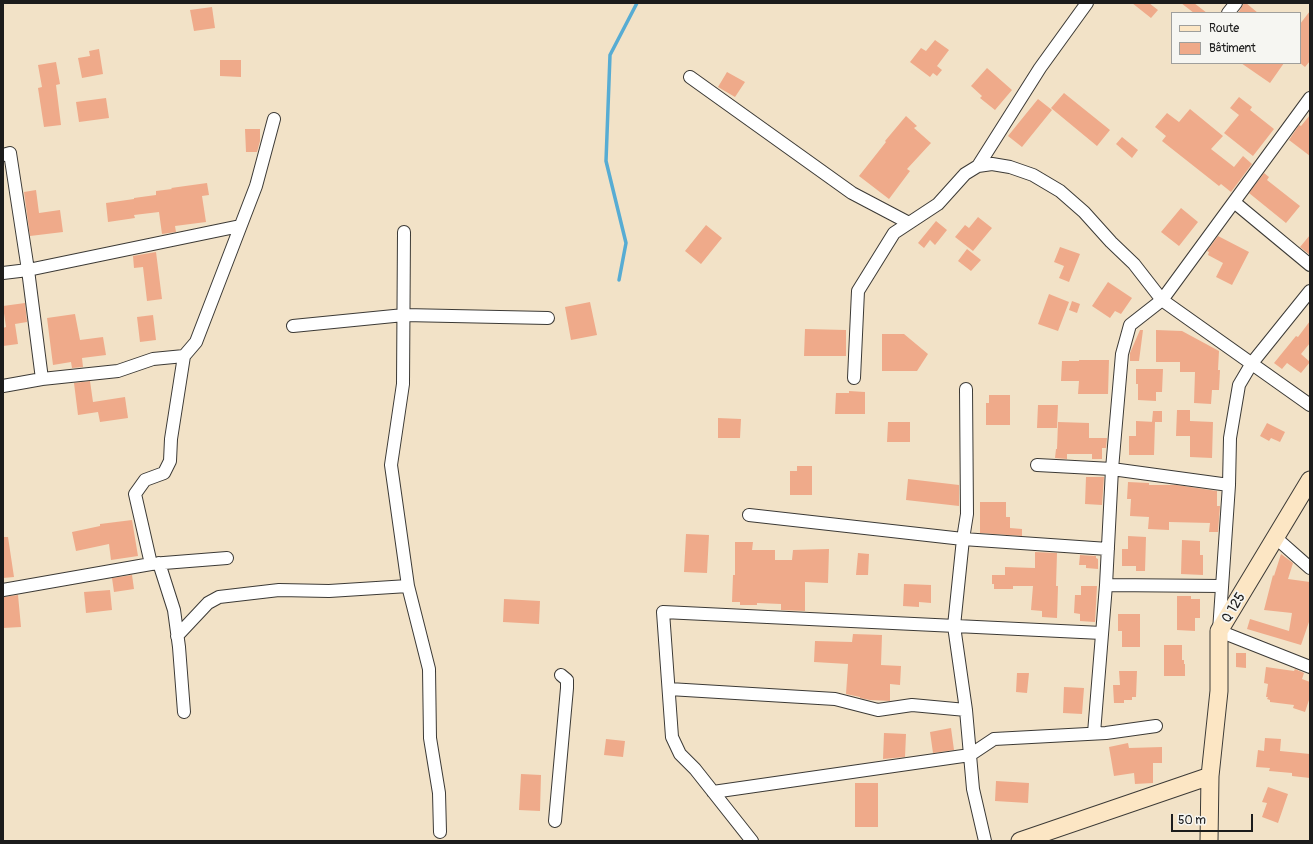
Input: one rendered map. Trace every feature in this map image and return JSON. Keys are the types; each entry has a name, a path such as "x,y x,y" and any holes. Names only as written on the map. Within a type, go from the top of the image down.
{"street":[{"path":"854,378 858,291 894,233 938,204 966,174 978,166 1040,68 1087,3"},
{"path":"1229,12 1236,3"},
{"path":"690,78 852,193 909,223"},
{"path":"1094,734 1106,585 1112,469 1122,354 1130,325 1162,300 1310,98"},
{"path":"184,712 174,610 155,564 135,494 145,480 164,473 170,461 171,439 184,356 196,342 256,186 274,119"},
{"path":"3,155 10,153 28,270 42,380"},
{"path":"978,166 992,164 1010,167 1033,176 1060,191 1084,212 1111,242 1134,264 1162,300 1310,405"},
{"path":"1234,202 1310,265"},
{"path":"3,273 28,270 240,226"},
{"path":"404,232 403,384 391,465 408,586 429,669 430,738 438,793 440,832"},
{"path":"1310,291 1252,364 1239,385 1230,438 1229,484 1219,631 1310,667"},
{"path":"293,326 404,315 548,318"},
{"path":"3,386 118,371 153,359 184,356"},
{"path":"966,389 967,514 954,626 966,710 974,789 985,841"},
{"path":"1038,465 1112,469 1229,484"},
{"name":"Q 125","path":"1209,841 1210,776 1219,691 1219,631 1310,480"},
{"path":"749,515 963,539 1108,550"},
{"path":"1276,538 1310,568"},
{"path":"3,590 155,564 227,558"},
{"path":"1106,585 1222,586"},
{"path":"177,636 208,603 219,597 279,590 329,591 408,586"},
{"path":"752,841 694,768 680,754 672,737 663,612 1102,633"},
{"path":"555,821 567,688 567,680 560,675"},
{"path":"669,689 835,699 878,710 912,705 966,710"},
{"path":"713,792 970,755 994,739 1094,734 1156,726"},
{"path":"1020,841 1210,776"}],"building":[{"path":"1132,3 1149,3 1158,10 1151,18"},
{"path":"1181,3 1194,3 1206,12 1193,12"},
{"path":"1244,3 1246,3 1257,12 1239,12"},
{"path":"212,7 215,28 194,31 190,10"},
{"path":"1310,11 1310,61 1305,67 1301,64 1301,23"},
{"path":"935,40 949,50 937,66 942,70 937,76 933,73 930,77 910,62 921,48 926,51"},
{"path":"99,49 103,74 82,78 78,58 90,56 89,51"},
{"path":"220,60 241,60 241,77 220,76"},
{"path":"56,62 60,84 56,85 61,125 44,127 38,88 42,87 38,65"},
{"path":"1242,64 1283,64 1270,83"},
{"path":"987,68 1012,90 995,110 980,98 982,96 971,86"},
{"path":"727,72 745,82 735,97 718,87"},
{"path":"1064,93 1110,130 1097,146 1051,108"},
{"path":"1239,97 1252,107 1250,110 1274,129 1253,156 1224,133 1239,115 1230,108"},
{"path":"106,98 109,118 79,122 76,102"},
{"path":"1038,99 1052,110 1022,147 1008,136"},
{"path":"1190,109 1223,136 1211,149 1234,167 1243,156 1252,164 1231,192 1221,184 1219,186 1162,141 1166,136 1155,127 1167,113 1179,122"},
{"path":"1310,115 1310,156 1289,140 1299,125 1301,126"},
{"path":"906,116 917,126 914,128 931,143 907,169 910,171 889,199 859,176"},
{"path":"245,129 260,129 260,141 257,152 246,152"},
{"path":"1122,137 1138,150 1132,158 1116,144"},
{"path":"1264,173 1269,177 1267,180 1300,206 1286,223 1249,193"},
{"path":"207,183 209,195 202,196 206,222 175,226 176,232 162,234 159,212 134,215 135,218 108,222 106,203 156,195 156,191 172,189 171,188"},
{"path":"36,190 39,213 60,210 63,232 30,236 24,192"},
{"path":"1181,208 1198,222 1179,246 1161,232"},
{"path":"978,217 992,228 973,251 955,237 965,225 969,228"},
{"path":"936,221 947,230 935,245 930,240 924,248 918,243"},
{"path":"706,225 722,238 701,264 685,251"},
{"path":"1310,235 1310,255 1300,247"},
{"path":"1218,236 1249,252 1232,285 1216,277 1223,263 1208,255 1209,252 1207,251"},
{"path":"1060,247 1080,254 1069,282 1059,278 1064,266 1054,262"},
{"path":"967,249 981,260 971,271 958,261"},
{"path":"156,252 162,299 147,301 143,267 134,268 133,256"},
{"path":"1108,282 1132,298 1121,314 1115,311 1110,318 1092,306"},
{"path":"1049,294 1069,302 1058,331 1038,324"},
{"path":"1072,301 1080,304 1077,313 1069,310"},
{"path":"590,302 597,335 571,340 565,307"},
{"path":"25,303 27,322 15,324 18,344 3,346 3,328 6,327 3,306"},
{"path":"75,314 80,340 103,337 106,355 82,358 83,367 72,368 71,362 53,365 47,318"},
{"path":"153,315 156,340 140,342 137,317"},
{"path":"1310,321 1310,343 1301,354 1310,362 1301,373 1287,363 1282,369 1274,363 1296,336 1298,337"},
{"path":"805,329 846,330 846,356 804,356"},
{"path":"1140,330 1143,330 1139,361 1130,361 1130,353"},
{"path":"1156,330 1182,331 1219,351 1219,390 1212,390 1211,404 1194,403 1195,372 1180,372 1180,362 1156,362"},
{"path":"882,334 904,334 928,354 917,371 882,371"},
{"path":"1109,360 1108,394 1078,394 1079,381 1061,381 1062,361"},
{"path":"1136,369 1163,369 1162,392 1156,392 1156,401 1138,400"},
{"path":"90,381 93,402 125,397 128,418 100,422 98,412 78,415 74,383"},
{"path":"849,391 865,392 865,414 835,414 836,393 849,393"},
{"path":"989,395 1010,395 1010,425 986,425 986,403 989,403"},
{"path":"1038,405 1058,405 1057,428 1037,428"},
{"path":"1177,410 1190,410 1190,421 1213,422 1212,458 1190,457 1190,436 1176,436"},
{"path":"1153,411 1162,411 1162,422 1152,422"},
{"path":"718,418 741,419 740,438 718,438"},
{"path":"1136,421 1155,422 1154,455 1129,455 1129,436 1136,436"},
{"path":"888,422 910,422 910,442 887,442"},
{"path":"1058,422 1089,423 1089,438 1107,438 1106,448 1102,448 1102,459 1092,459 1092,454 1067,454 1067,459 1055,458 1057,449"},
{"path":"1267,423 1285,432 1280,442 1271,438 1269,441 1260,436"},
{"path":"797,466 812,466 812,495 790,495 790,471 797,471"},
{"path":"1086,477 1104,477 1102,505 1085,504"},
{"path":"908,479 959,485 959,506 906,500"},
{"path":"1128,482 1149,483 1149,485 1177,485 1217,491 1217,506 1220,506 1218,532 1209,532 1210,523 1169,522 1169,530 1148,529 1149,517 1130,516 1131,499 1127,499"},
{"path":"980,502 1006,502 1006,517 1010,517 1010,528 1022,529 1022,536 980,533"},
{"path":"132,520 138,556 111,560 109,544 76,551 72,532 100,526 100,524"},
{"path":"686,534 709,535 707,573 684,572"},
{"path":"1128,536 1146,537 1145,571 1136,571 1136,566 1122,566 1122,549 1128,549"},
{"path":"3,537 8,537 14,577 3,578"},
{"path":"1182,540 1200,541 1200,555 1203,555 1203,575 1181,574"},
{"path":"735,542 753,542 752,550 775,550 775,560 792,560 793,550 829,549 828,583 805,582 805,611 781,610 781,604 757,603 757,605 740,605 740,602 732,602 733,575 735,575"},
{"path":"1035,552 1057,553 1057,618 1042,617 1042,611 1031,610 1033,586 1013,586 1013,589 994,589 994,584 992,584 992,575 1005,575 1005,567 1035,568"},
{"path":"858,553 869,554 868,575 856,575"},
{"path":"1281,554 1293,563 1288,579 1310,582 1310,619 1301,645 1247,629 1250,619 1289,631 1292,613 1264,610 1273,575 1274,576"},
{"path":"1080,555 1096,556 1098,559 1098,569 1086,568 1086,565 1079,565"},
{"path":"132,575 134,589 114,592 112,578"},
{"path":"904,584 931,585 931,603 919,602 919,607 903,606"},
{"path":"1081,586 1097,586 1095,622 1080,621 1080,614 1074,613 1075,595 1081,595"},
{"path":"110,590 112,610 86,613 84,592"},
{"path":"18,595 21,627 3,628 3,597"},
{"path":"1177,596 1191,596 1191,599 1200,599 1200,618 1195,618 1195,631 1177,630"},
{"path":"504,599 540,601 539,624 503,622"},
{"path":"1118,614 1140,614 1140,647 1122,647 1122,631 1118,631"},
{"path":"853,634 882,635 881,665 901,666 900,685 890,684 890,701 870,700 846,694 848,664 814,662 815,641 852,642"},
{"path":"1164,645 1182,645 1182,660 1184,660 1185,664 1185,676 1164,676"},
{"path":"1236,653 1246,653 1246,668 1236,667"},
{"path":"1266,667 1294,671 1295,669 1304,673 1302,679 1310,682 1310,697 1305,712 1293,708 1294,705 1270,702 1270,700 1267,699 1268,684 1264,683"},
{"path":"1119,671 1137,671 1136,697 1132,697 1132,700 1124,700 1124,703 1114,703 1113,685 1120,685"},
{"path":"1017,673 1029,673 1027,693 1016,692"},
{"path":"1064,687 1084,688 1082,714 1063,713"},
{"path":"951,728 954,750 933,753 930,732"},
{"path":"884,733 906,734 905,757 883,759"},
{"path":"1265,738 1281,739 1280,751 1310,754 1310,778 1292,776 1292,773 1269,771 1270,768 1256,767 1258,750 1264,751"},
{"path":"606,739 625,741 623,757 604,755"},
{"path":"1128,743 1129,748 1162,747 1162,763 1153,763 1153,783 1135,784 1134,773 1114,776 1109,747"},
{"path":"521,774 541,775 540,811 519,810"},
{"path":"996,781 1029,783 1028,803 995,801"},
{"path":"855,783 878,783 878,827 855,827"},
{"path":"1268,787 1288,794 1278,823 1262,817 1267,803 1262,802"}],"waterway":[{"path":"619,280 626,243 606,161 610,55 637,3"}]}
